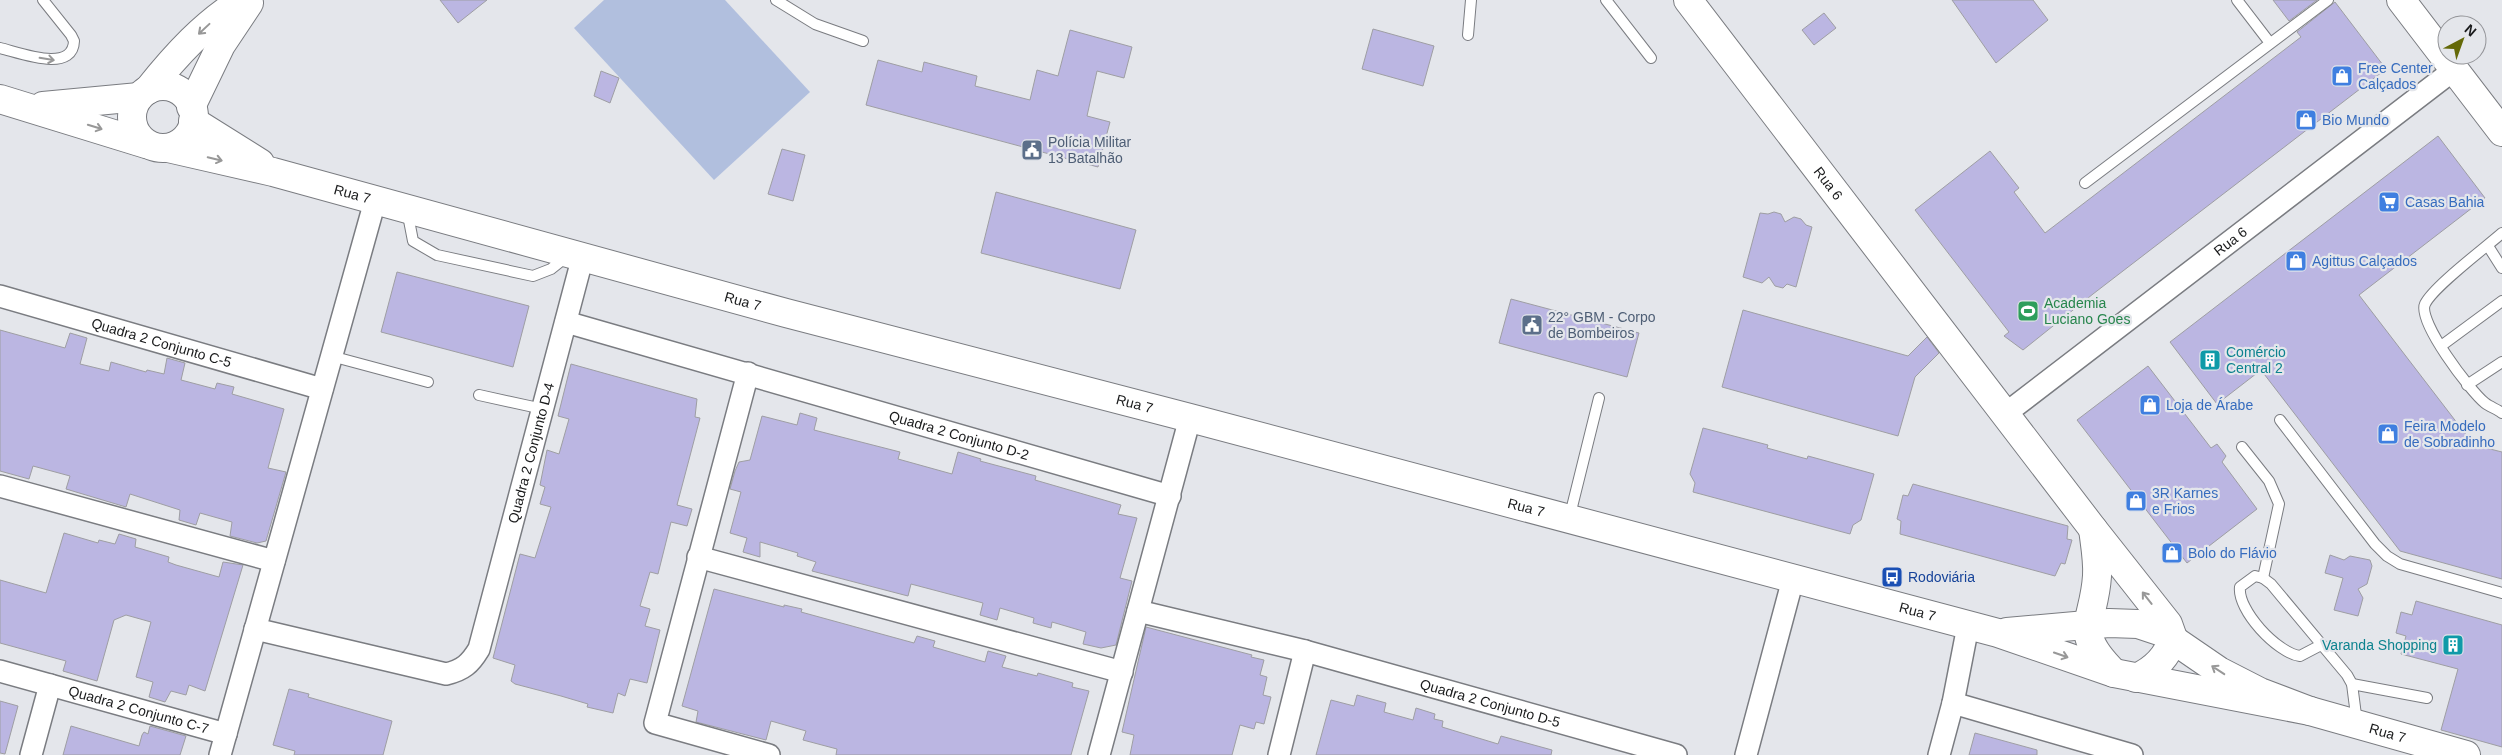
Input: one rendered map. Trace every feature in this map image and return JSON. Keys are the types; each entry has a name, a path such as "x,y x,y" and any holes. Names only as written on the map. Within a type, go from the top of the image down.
{"main road":[{"path":"243,0 206,27 172,60 134,106 133,127 157,146 185,139 192,114 222,45 251,0"},
{"name":"Rua 6","path":"1688,0 2093,529 2168,624 2173,638"},
{"path":"2402,0 2502,132"},
{"path":"144,93 157,87 174,89 181,93 192,114"},
{"name":"Rua 7","path":"32,108 144,93"},
{"name":"Rua 7","path":"0,99 157,146 273,172 786,314 1190,418 1998,633 2125,675 2310,712 2466,755"},
{"name":"Rua 7","path":"192,114 273,172"},
{"path":"2093,529 2097,576 2087,624 2094,648 2100,659 2125,675 2155,667 2164,658 2173,638"},
{"name":"Rua 7","path":"1998,633 2087,624 2124,622 2138,624 2173,638 2239,683 2310,712"}],"street":[{"name":"Rua 6","path":"2005,414 2455,69"},
{"path":"220,755 374,201"},
{"name":"Quadra 2 Conjunto D-4","path":"255,629 446,674 460,670 470,664 479,649 566,322 577,255"},
{"name":"Quadra 2 Conjunto C-5","path":"0,296 322,389"},
{"name":"Quadra 2 Conjunto D-2","path":"566,322 1170,496"},
{"path":"748,373 655,722 770,755"},
{"path":"1099,755 1190,418"},
{"path":"0,486 274,561"},
{"path":"698,557 1122,672"},
{"path":"1746,755 1793,579"},
{"name":"Quadra 2 Conjunto D-5","path":"1138,611 1305,651 1676,755"},
{"path":"1939,755 1953,703 1968,626"},
{"path":"1279,755 1305,651"},
{"name":"Quadra 2 Conjunto C-7","path":"0,671 226,734"},
{"path":"31,755 50,685"},
{"path":"1953,703 2129,755"}],"lane":[{"path":"0,48 52,60 63,59 71,52 74,42 71,35 43,0"},
{"path":"776,0 815,24 863,41"},
{"path":"1468,35 1471,0"},
{"path":"1606,0 1651,58"},
{"path":"2237,0 2270,43"},
{"path":"2085,182 2328,0"},
{"path":"407,209 413,241 436,255 533,276 577,255"},
{"path":"2502,234 2440,288 2425,304 2424,318 2467,385 2485,403 2502,412"},
{"path":"2488,246 2502,268"},
{"path":"2441,346 2502,301"},
{"path":"331,356 428,382"},
{"path":"2467,385 2502,362"},
{"path":"479,395 543,409"},
{"path":"1569,520 1599,398"},
{"path":"2280,420 2375,544 2393,561 2502,593"},
{"path":"2242,447 2269,481 2279,504 2262,578"},
{"path":"2321,645 2300,656 2283,651 2246,610 2239,594 2240,587 2255,576 2271,584 2321,645 2352,684 2357,725"},
{"path":"2352,684 2427,698"}],"shaded area":[{"path":"604,0 725,0 810,92 714,180 574,28"}],"building":[{"path":"440,0 487,0 458,23"},
{"path":"1952,0 2033,0 2048,20 1996,63"},
{"path":"2273,0 2317,0 2289,21"},
{"path":"2335,2 2386,69 2023,350 2004,336 2009,332 1915,210 1990,151 2019,188 2014,192 2045,233 2301,37 2297,32"},
{"path":"1824,13 1836,28 1814,45 1802,30"},
{"path":"1373,29 1434,46 1423,86 1362,69"},
{"path":"1070,30 1132,47 1124,78 1097,71 1087,116 1110,122 1098,167 866,105 878,60 922,72 924,62 977,76 975,86 1030,100 1037,70 1058,76"},
{"path":"601,71 619,78 610,103 594,96"},
{"path":"2438,136 2485,198 2359,295 2474,445 2502,452 2502,579 2400,551 2261,370 2217,404 2170,342"},
{"path":"782,149 805,155 793,201 768,194"},
{"path":"996,192 1136,230 1120,289 981,253"},
{"path":"1774,212 1781,214 1785,222 1794,217 1801,219 1806,225 1812,227 1796,287 1787,284 1783,288 1775,286 1769,277 1762,283 1743,277 1760,213 1768,214"},
{"path":"397,272 529,306 513,367 381,332"},
{"path":"1511,299 1639,333 1627,377 1499,343"},
{"path":"1743,310 1908,356 1927,337 1939,353 1915,377 1898,436 1722,387"},
{"path":"0,330 65,348 70,333 87,338 80,364 109,371 111,362 146,372 147,370 164,374 167,358 185,363 181,380 215,389 217,383 234,387 232,394 284,409 268,468 286,472 266,541 257,543 230,536 232,522 200,513 196,525 179,520 180,510 130,494 126,507 66,489 70,476 33,466 29,479 0,471"},
{"path":"571,364 697,399 695,417 700,418 677,505 692,509 687,526 671,522 658,574 650,572 640,606 650,609 645,626 660,630 647,683 630,679 625,696 618,693 613,713 587,707 588,704 515,684 511,681 515,665 493,658 520,554 535,558 551,507 540,504 545,487 540,485 547,450 559,454 569,419 558,416"},
{"path":"2148,366 2211,448 2217,444 2226,456 2222,462 2257,509 2187,563 2077,420"},
{"path":"800,413 817,418 814,430 900,452 898,459 952,474 958,452 981,459 980,461 1036,476 1035,480 1121,505 1118,514 1137,518 1120,578 1132,581 1116,645 1101,648 1083,644 1086,632 1052,622 1051,628 1033,623 1034,618 1000,608 997,620 980,615 983,603 911,584 908,596 812,571 816,562 797,556 798,553 760,542 760,557 743,552 747,538 730,533 741,492 730,489 735,471 739,462 750,460 762,416 797,425"},
{"path":"1703,428 1768,445 1767,448 1807,459 1808,456 1874,474 1861,520 1853,525 1850,534 1693,492 1695,483 1690,474"},
{"path":"1913,484 2068,526 2067,539 2072,540 2065,564 2061,563 2055,576 1900,534 1901,521 1897,519 1903,495 1908,496"},
{"path":"64,533 98,543 99,540 115,544 119,534 136,539 135,547 169,557 168,562 219,577 223,562 243,565 205,691 189,685 186,695 171,691 165,702 149,697 153,682 136,677 151,622 126,615 114,620 97,681 63,671 66,661 0,643 0,580 46,593"},
{"path":"2330,555 2344,560 2350,556 2370,560 2372,566 2367,584 2358,589 2363,598 2358,616 2334,610 2343,578 2325,573"},
{"path":"714,589 784,607 784,605 802,609 801,612 914,643 917,636 935,641 933,647 985,662 988,651 1006,656 1002,667 1037,676 1038,673 1073,683 1072,687 1089,691 1071,755 836,755 837,749 803,740 806,731 771,721 766,740 696,722 698,711 682,706"},
{"name":"Varanda Shopping","path":"2416,601 2502,625 2502,747 2441,730 2458,669 2401,654 2406,636 2396,633 2401,612 2412,615"},
{"path":"1146,627 1252,655 1251,657 1264,660 1260,675 1267,677 1263,695 1271,697 1264,724 1256,722 1254,729 1240,725 1232,755 1130,755 1134,735 1122,732"},
{"path":"289,689 309,694 308,697 392,721 383,755 294,755 295,751 273,745"},
{"path":"1357,695 1386,703 1384,712 1413,720 1416,708 1435,714 1434,719 1443,721 1442,727 1498,744 1501,736 1552,750 1551,755 1316,755 1331,700 1354,706"},
{"path":"0,701 18,706 5,754 0,753"},
{"path":"71,726 139,746 142,735 144,732 148,734 150,726 186,736 180,755 63,755"},
{"path":"1975,733 2037,750 2037,755 1969,755"}],"place":[{"name":"Free Center Calçados","path":"2342,76"},
{"name":"Bio Mundo","path":"2306,120"},
{"name":"Polícia Militar 13 Batalhão","path":"1032,150"},
{"name":"Casas Bahia","path":"2389,202"},
{"name":"Agittus Calçados","path":"2296,261"},
{"name":"Academia Luciano Goes","path":"2028,311"},
{"name":"22° GBM - Corpo de Bombeiros","path":"1532,325"},
{"name":"Comércio Central 2","path":"2210,360"},
{"name":"Loja de Árabe","path":"2150,405"},
{"name":"Feira Modelo de Sobradinho","path":"2388,434"},
{"name":"3R Karnes e Frios","path":"2136,501"},
{"name":"Bolo do Flávio","path":"2172,553"},
{"name":"Rodoviária","path":"1892,577"},
{"name":"Varanda Shopping","path":"2453,645"}]}
